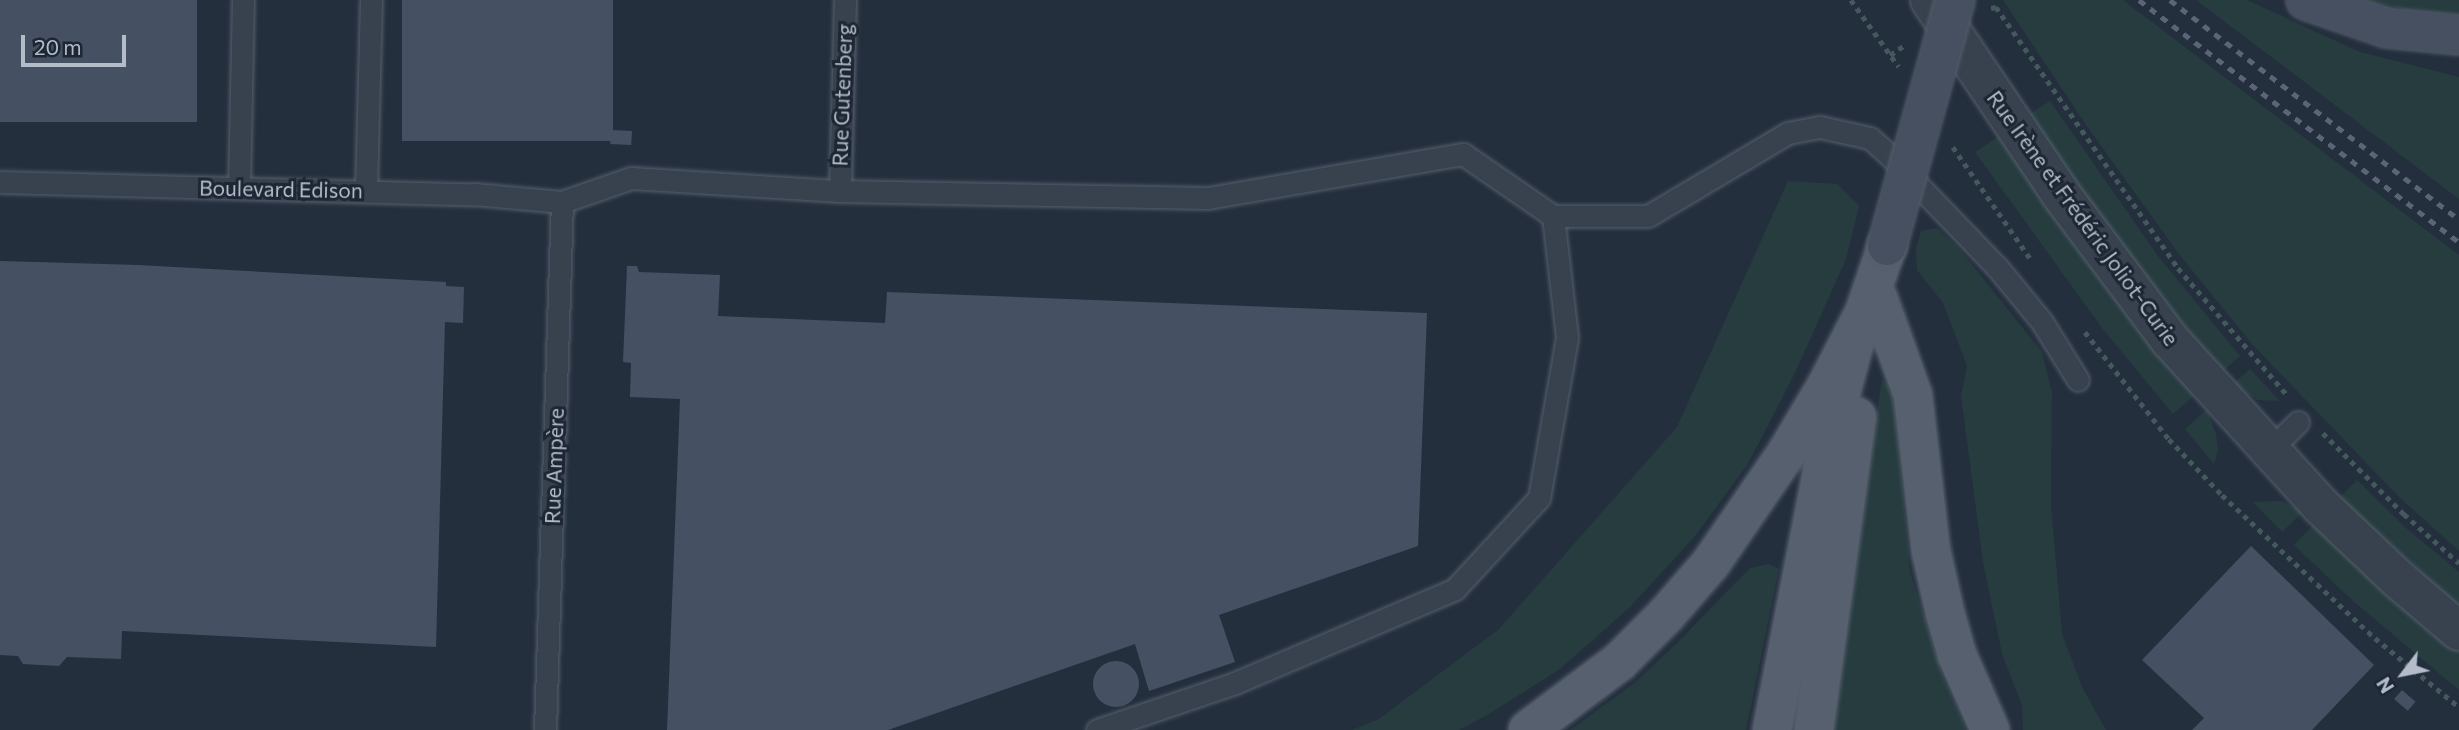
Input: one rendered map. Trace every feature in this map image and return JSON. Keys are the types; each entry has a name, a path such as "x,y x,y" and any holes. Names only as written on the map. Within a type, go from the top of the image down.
{"main road":[{"path":"2306,0 2387,28 2459,35"},
{"path":"1772,730 1829,437 1887,246 1942,6"},
{"path":"1528,730 1619,662 1711,564 1786,454 1870,307"},
{"path":"1814,730 1870,307"},
{"path":"1870,307 1913,396 1928,531 1939,591 1957,655 1990,730"}],"street":[{"name":"Rue Irène et Frédéric Joliot-Curie","path":"1942,6 2021,138 2119,273 2191,365 2269,451 2371,555 2459,631"}],"lane":[{"path":"239,188 243,0"},
{"path":"366,191 371,0"},
{"name":"Rue Gutenberg","path":"839,191 845,0"},
{"path":"562,202 631,178 839,191 1208,198 1463,153 1553,216 1648,216 1791,132 1820,127 1870,138 1890,156 1997,267 2042,322 2078,380"},
{"name":"Boulevard Edison","path":"0,182 474,194 562,202"},
{"name":"Rue Ampère","path":"545,730 562,202"},
{"path":"1097,730 1235,682 1455,589 1539,498 1567,337 1553,216"},
{"path":"2269,451 2303,417"}],"path":[{"path":"1851,0 1906,77"},
{"path":"1942,6 1996,7 2184,276 2303,417 2459,563"},
{"path":"1951,143 2034,264"},
{"path":"2078,323 2169,439 2222,495 2375,638 2459,707"}],"green space":[{"path":"2003,0 2123,0 2459,255 2459,551 2398,496 2252,344 2178,253 2086,125"},
{"path":"2196,0 2247,0 2360,52 2459,77 2459,199"},
{"path":"2369,0 2459,0 2459,15 2405,10"},
{"path":"2050,101 2158,256 2240,356 2221,373 2111,232 2028,115"},
{"path":"2001,135 2142,331 2194,396 2173,414 2102,328 1975,152"},
{"path":"1788,181 1837,184 1859,206 1846,259 1795,373 1748,464 1696,535 1629,608 1560,669 1487,715 1459,730 1352,730 1379,719 1499,629 1677,427"},
{"path":"1937,228 1958,247 2042,352 2052,393 2051,504 2062,634 2083,689 2106,730 2023,730 2022,705 2002,654 1983,562 1961,396 1967,366 1943,303 1917,270 1916,249 1921,231"},
{"path":"2250,369 2280,401 2258,400 2232,385"},
{"path":"1882,379 1888,386 1895,407 1910,572 1943,677 1966,730 1830,730"},
{"path":"2207,409 2216,434 2218,450 2214,464 2185,429"},
{"path":"2357,480 2406,528 2459,572 2459,607 2339,498"},
{"path":"2282,501 2303,512 2282,532 2253,502"},
{"path":"2315,523 2459,650 2459,690 2353,601 2294,545"},
{"path":"1769,564 1779,569 1746,730 1570,730 1633,684 1750,568"}],"building":[{"path":"0,0 197,0 197,122 0,122"},
{"path":"402,0 613,0 613,141 402,141"},
{"path":"611,130 632,131 631,145 610,144"},
{"path":"0,261 138,265 446,282 446,286 464,287 463,323 445,322 436,647 122,631 121,659 67,657 59,666 23,664 18,656 0,655"},
{"path":"627,266 637,266 639,272 720,275 718,316 885,323 887,292 1427,313 1418,546 1219,615 1235,662 1149,691 1135,644 888,730 667,730 680,399 630,397 631,363 623,362"},
{"path":"2251,546 2374,665 2312,730 2192,730 2204,718 2142,660"},
{"path":"1116,661 1132,668 1139,684 1132,700 1116,707 1100,700 1093,684 1100,668"},
{"path":"2402,690 2416,702 2408,711 2394,699"}],"railway":[{"path":"2139,0 2459,242"},
{"path":"2170,0 2459,219"}]}
